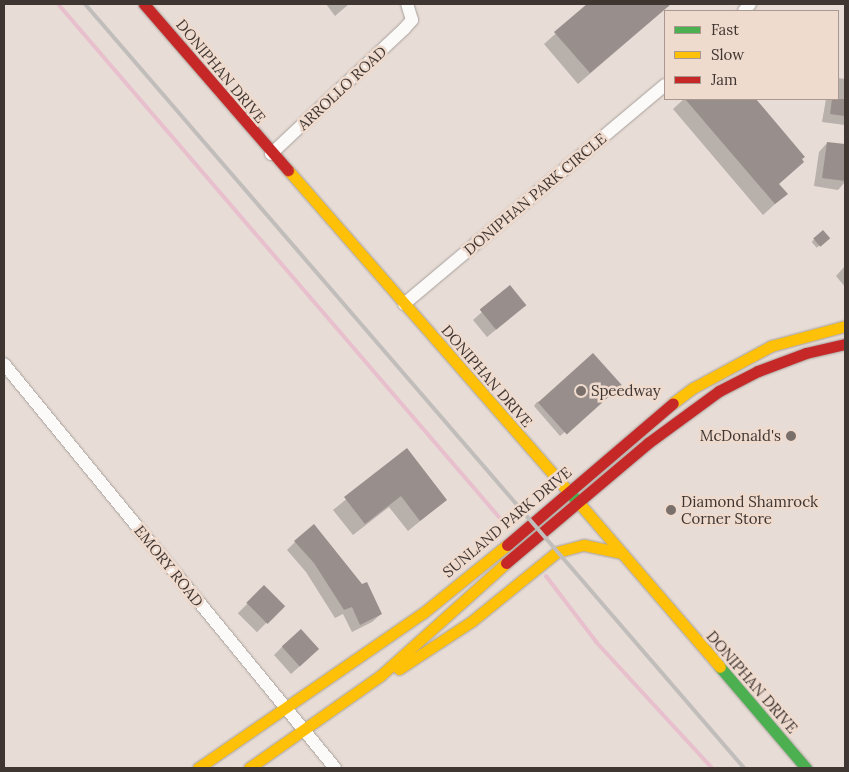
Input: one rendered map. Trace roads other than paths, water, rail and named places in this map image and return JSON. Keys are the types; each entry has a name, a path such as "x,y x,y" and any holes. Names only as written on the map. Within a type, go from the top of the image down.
{"main road":[{"name":"DONIPHAN DRIVE","path":"144,4 271,154 579,503 806,768"},
{"name":"SUNLAND PARK DRIVE","path":"198,768 423,613 640,428 693,388 771,346 845,326"},
{"name":"SUNLAND PARK DRIVE","path":"249,768 380,676 469,594 648,443 719,391 766,368 845,344"},
{"path":"380,676 398,669 472,621 557,552 584,545 622,553"}],"street":[{"name":"ARROLLO ROAD","path":"271,154 412,20 407,4"},
{"name":"DONIPHAN PARK CIRCLE","path":"404,304 664,86"},
{"name":"EMORY ROAD","path":"4,364 335,768"}],"waterway":[{"path":"58,4 505,524"},
{"path":"546,576 597,643 712,768"}],"railway":[{"path":"85,4 744,768"}],"place":[{"name":"Speedway","path":"581,391"},
{"name":"McDonald's","path":"791,436"},
{"name":"Diamond Shamrock Corner Store","path":"671,510"}]}
